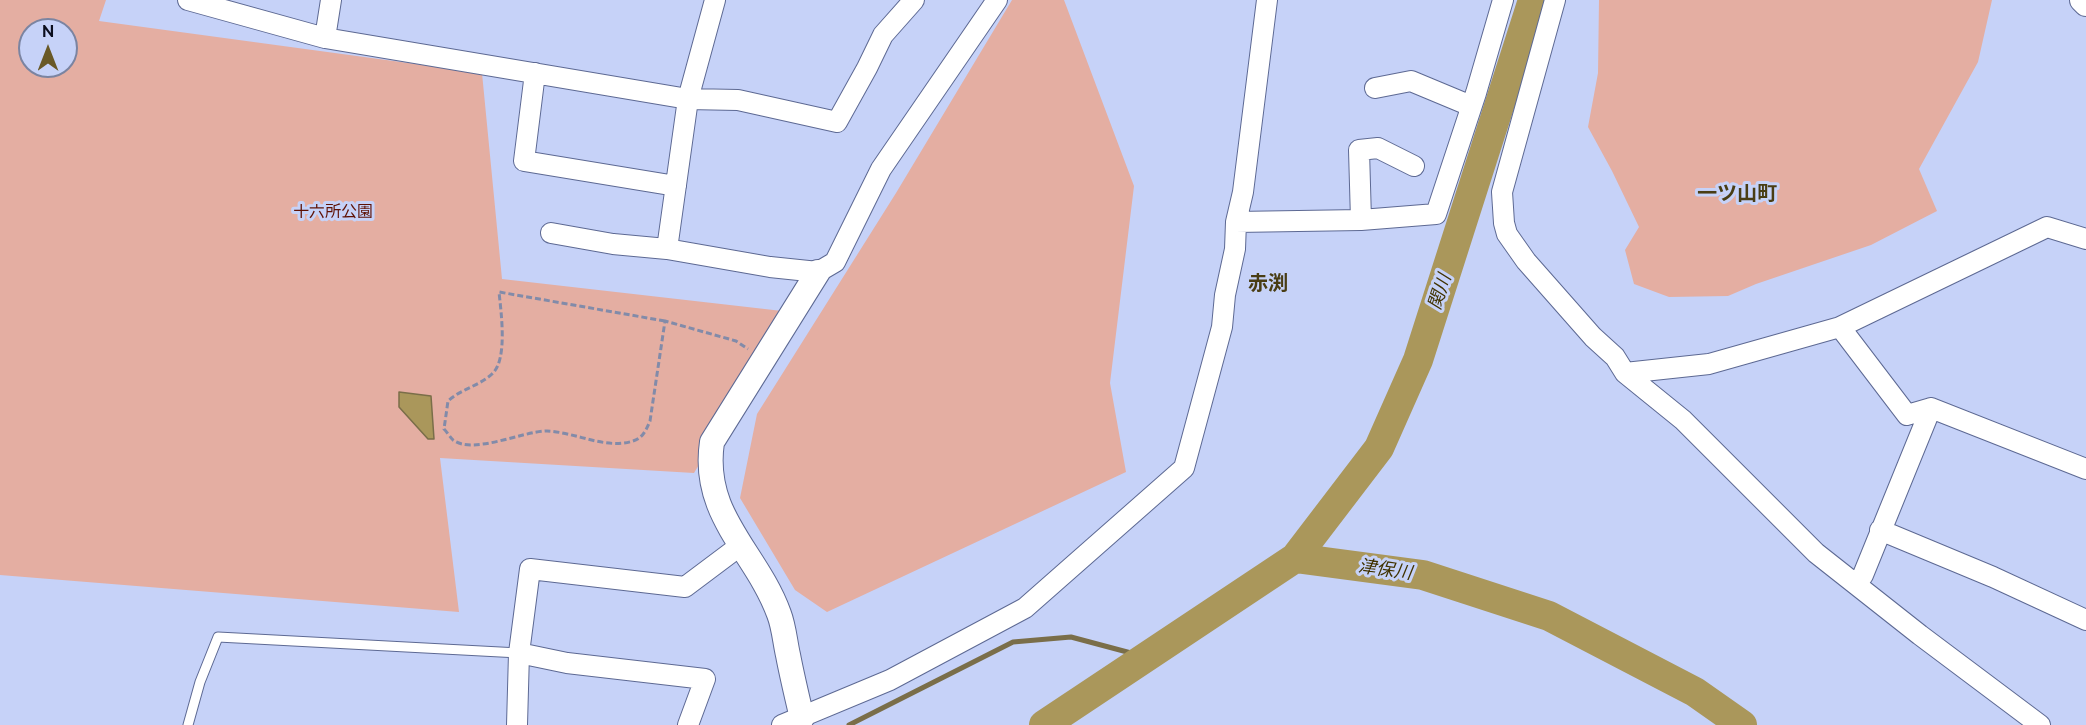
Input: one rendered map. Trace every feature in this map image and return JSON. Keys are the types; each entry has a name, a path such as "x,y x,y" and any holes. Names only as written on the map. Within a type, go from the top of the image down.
{"street":[{"path":"188,0 325,38 688,99 738,100 837,122 883,35 914,0"},
{"path":"325,38 331,0"},
{"path":"668,249 688,99 715,0"},
{"path":"997,0 881,169 835,262 818,272 712,442 711,476 717,501 728,527 741,545 779,614 792,721 890,680 1025,608 1184,468 1222,327 1236,222 1243,192 1268,0"},
{"path":"1236,222 1361,220 1436,214 1503,0"},
{"path":"1555,0 1502,192 1507,234 1526,261 1593,337 1616,357 1625,373 1683,420 1816,553 2040,725"},
{"path":"2082,0 2086,4"},
{"path":"535,73 524,161 676,186"},
{"path":"1375,88 1411,81 1471,106"},
{"path":"1361,220 1359,150 1378,148 1414,166"},
{"path":"1625,373 1709,364 1840,327 2047,227 2086,239"},
{"path":"551,233 613,244 668,249 770,267 818,272"},
{"path":"1840,327 1907,416 1931,408 2086,469"},
{"path":"1856,584 1863,575 1931,408"},
{"path":"1880,530 1993,577 2086,620"},
{"path":"517,725 519,653 530,569 685,586 741,545"},
{"path":"519,653 567,663 705,678 688,725"}],"lane":[{"path":"188,725 200,682 218,637 519,653"}],"path":[{"path":"665,321 650,421 644,434 634,441 620,444 604,443 579,435 549,431 528,432 482,444 465,444 454,440 444,429 448,401 456,393 493,374 499,365 502,322 499,292 665,321 736,341 754,353"}],"green space":[{"name":"十六所公園","path":"0,0 106,0 99,21 482,73 502,279 791,312 694,473 440,458 459,612 0,575"},
{"path":"1012,0 1064,0 1134,186 1110,383 1126,472 827,612 795,590 740,498 757,414 896,193"},
{"path":"1599,0 1992,0 1978,62 1919,169 1937,211 1871,245 1756,284 1728,296 1669,297 1634,284 1625,250 1639,227 1588,127 1598,73"}],"shaded area":[{"path":"399,392 431,396 434,439 428,439 399,407"}],"waterway":[{"name":"関川","path":"1044,725 1295,558 1379,448 1418,360 1533,0"},
{"name":"津保川","path":"1295,558 1423,575 1549,616 1695,692 1742,725"},
{"path":"849,725 1013,642 1071,637 1146,657"}],"district":[{"name":"一ツ山町","path":"1737,194"},
{"name":"赤渕","path":"1268,284"}]}
